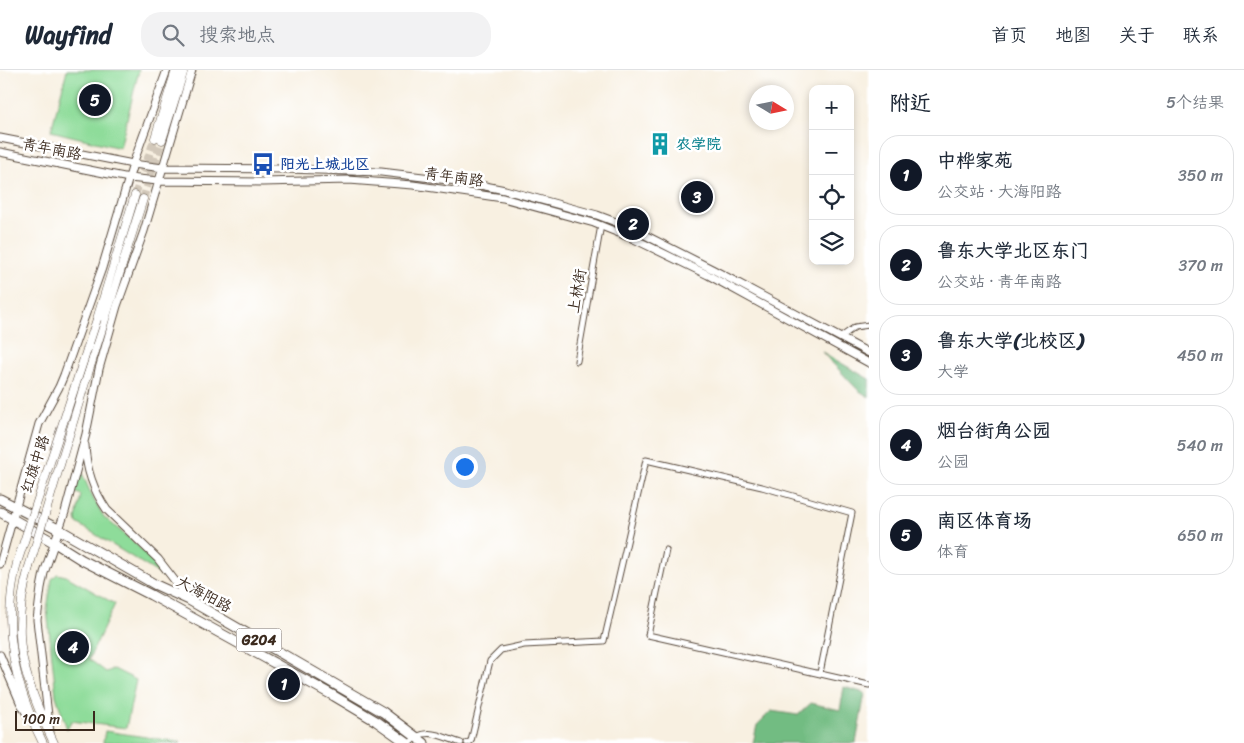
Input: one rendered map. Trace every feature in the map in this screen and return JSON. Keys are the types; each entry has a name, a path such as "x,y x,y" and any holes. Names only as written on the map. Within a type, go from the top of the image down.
{"highway":[{"name":"G204","path":"0,499 16,508"},
{"name":"大海阳路","path":"16,508 189,600 383,712 411,741"},
{"name":"G204","path":"0,512 56,542"},
{"name":"大海阳路","path":"56,542 82,560 159,599 411,741 424,743"}],"main road":[{"path":"1,561 39,424 59,387 99,276 133,164 167,70"},
{"path":"176,70 158,139 184,70"},
{"path":"52,740 37,620 38,601 44,573 60,530 86,434 106,322 117,306 144,231 192,70"},
{"name":"青年南路","path":"0,138 163,168 286,168 381,172 506,190 597,215 628,227 687,256 869,353"},
{"name":"青年南路","path":"0,152 129,178 158,181 262,182 348,180 396,183 503,198 601,225 634,239 708,275 869,363"},
{"name":"红旗中路","path":"43,743 34,724 12,654 9,612 17,563 106,322 135,195"},
{"name":"红旗中路","path":"52,740 32,689 21,651 20,628 26,577 143,199"},
{"path":"86,434 88,470 95,491 101,501 107,510 158,559 189,600"},
{"path":"0,655 20,702 34,724"}],"street":[{"name":"上林街","path":"578,361 601,225"},
{"path":"841,337 855,327 869,325"},
{"path":"467,743 471,741 490,661 501,650 524,645 604,641 646,460 762,487 852,513 820,673"},
{"path":"666,550 648,635 869,684"},
{"path":"411,741 429,732 461,743"}],"green space":[{"path":"67,70 139,70 120,148 51,131"},
{"path":"822,352 869,379 869,397 858,390"},
{"path":"80,469 104,517 137,545 163,572 163,575 77,523 76,519 81,495 74,492"},
{"path":"57,574 66,576 115,604 89,659 106,672 114,669 136,680 126,728 71,721 67,729 56,696 47,609 52,579"},
{"path":"844,687 865,693 856,743 753,743 757,725 771,711 798,715 811,703 840,710"},
{"path":"105,731 180,742 180,743 103,743"}],"tunnel":[{"path":"135,195 155,138"},
{"path":"143,199 162,140"}],"place":[{"name":"南区体育场","path":"95,100"},
{"name":"农学院","path":"660,144"},
{"name":"阳光上城北区","path":"263,164"},
{"name":"鲁东大学(北校区)","path":"697,197"},
{"name":"鲁东大学北区东门","path":"633,224"},
{"name":"烟台街角公园","path":"73,647"},
{"name":"中桦家苑","path":"284,684"}]}
